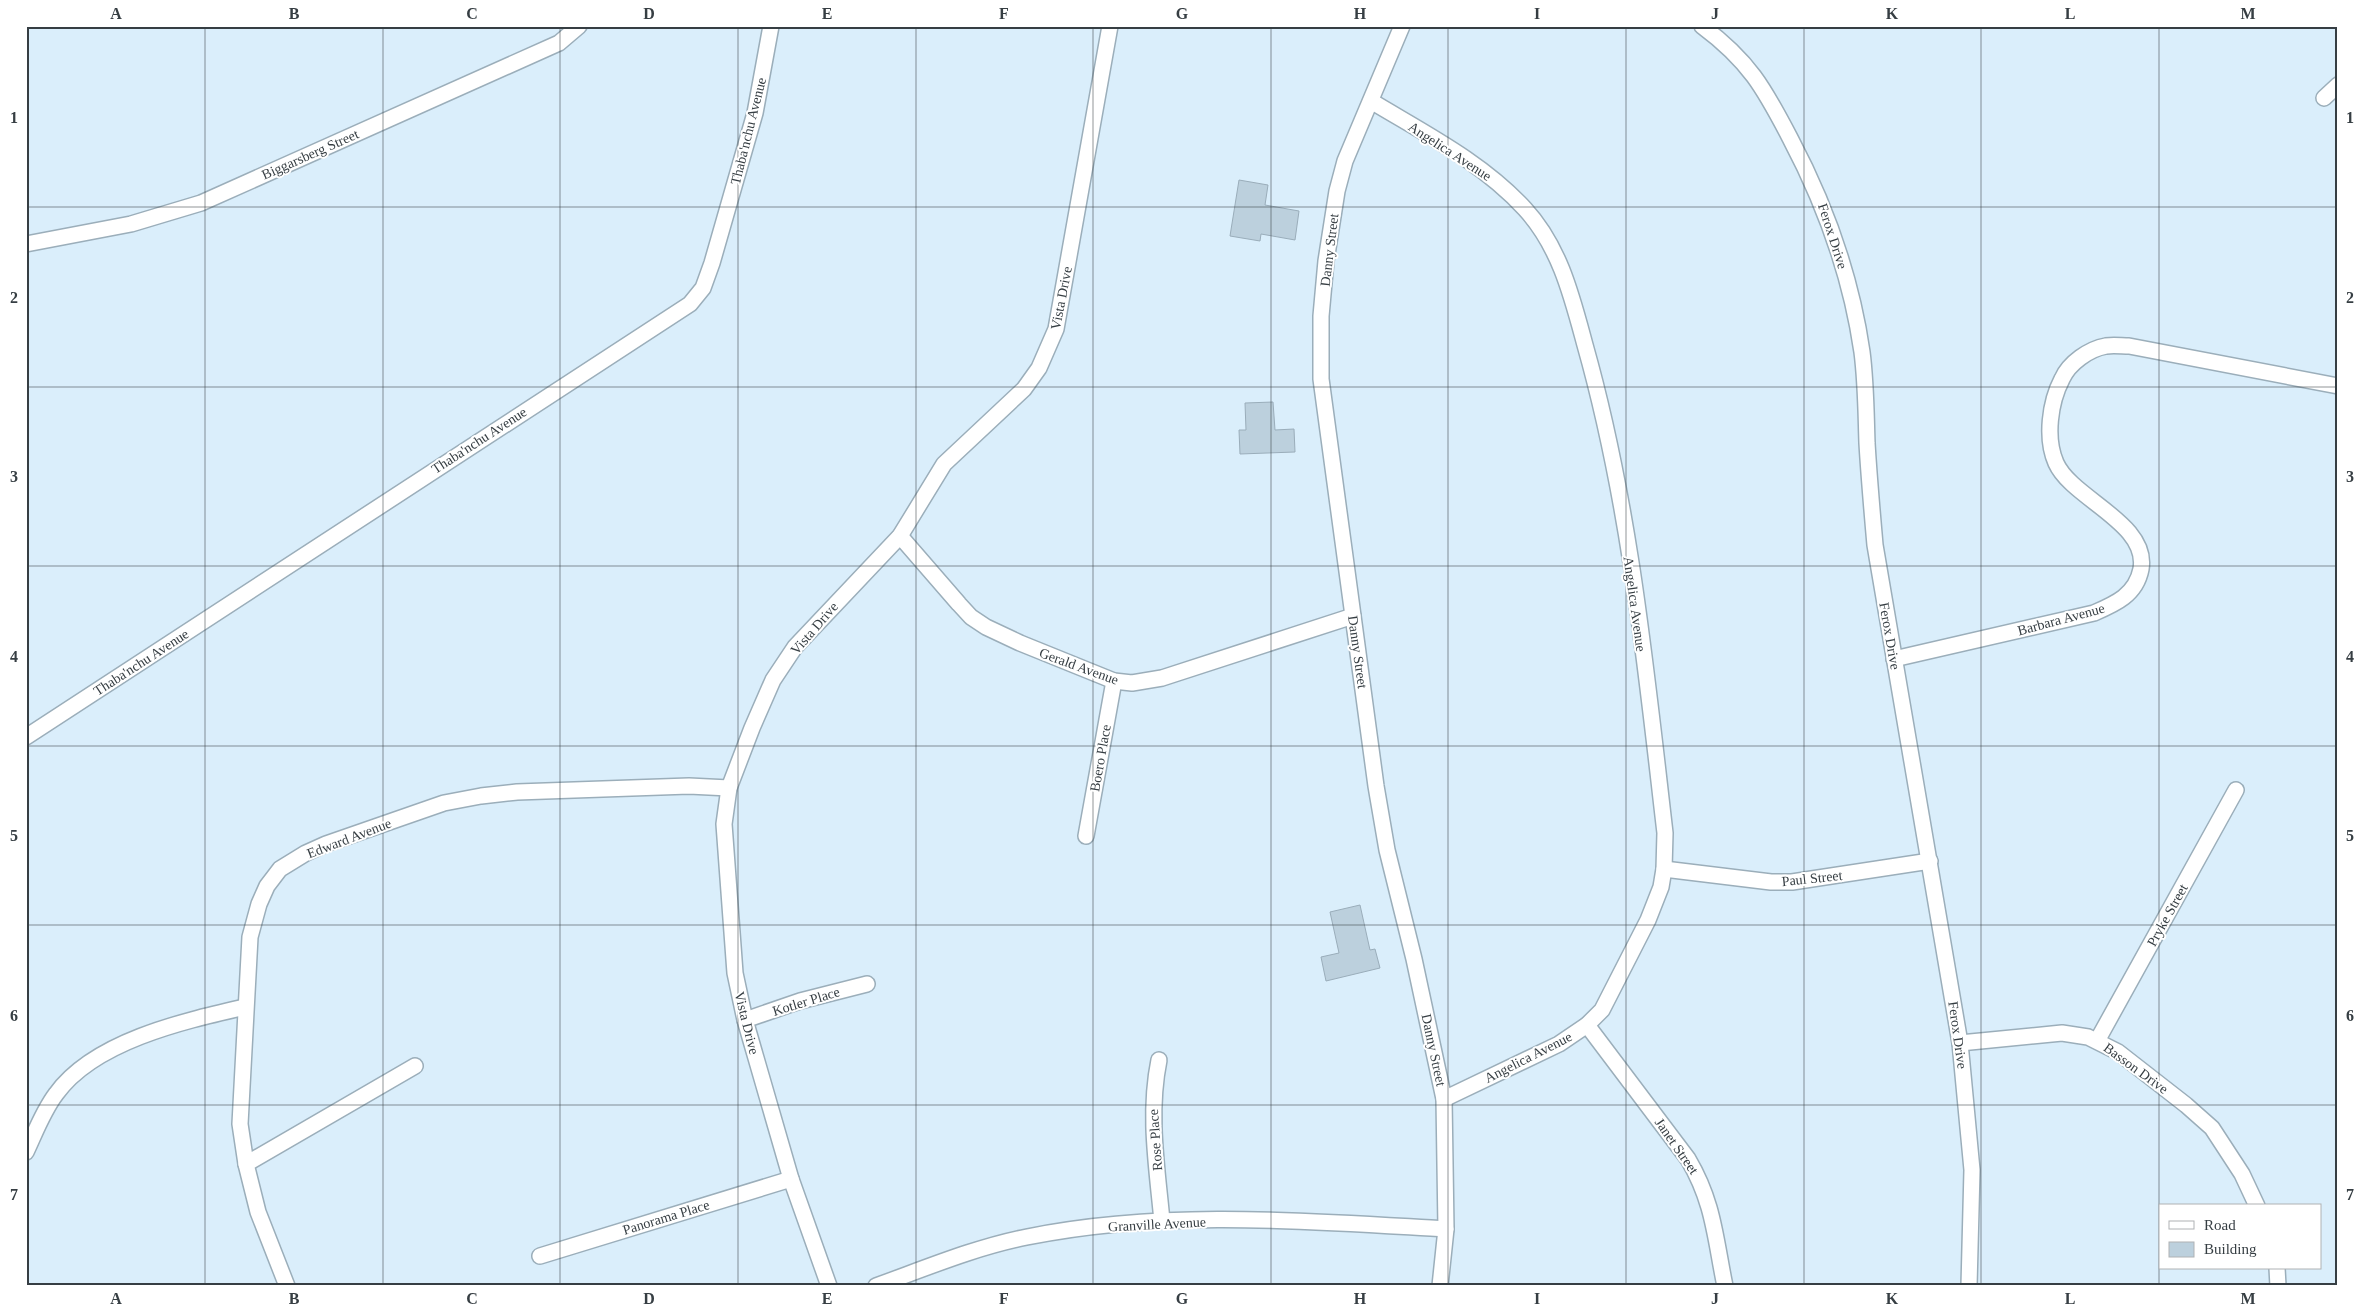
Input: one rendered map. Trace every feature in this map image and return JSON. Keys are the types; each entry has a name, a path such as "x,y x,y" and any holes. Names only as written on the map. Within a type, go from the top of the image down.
{"street":[{"name":"Biggarsberg Street","path":"26,244 131,224 202,203 559,43 579,26"},
{"name":"Thaba'nchu Avenue","path":"26,737 690,304 703,288 712,263 755,113 771,26"},
{"name":"Vista Drive","path":"829,1286 791,1179 745,1020 735,973 724,824 729,788 770,688 795,647 900,536 944,464 1024,389 1039,368 1056,329 1110,26"},
{"name":"Danny Street","path":"1402,26 1346,162 1337,191 1330,232 1321,316 1320,379 1376,786 1387,850 1414,959 1444,1099 1446,1229 1440,1286"},
{"name":"Ferox Drive","path":"1702,26 1739,56 1761,84 1817,191 1844,269 1862,353 1875,545 1960,1043 1972,1179 1969,1286"},
{"path":"2324,98 2338,85"},
{"name":"Angelica Avenue","path":"1371,101 1469,160 1496,181 1526,210 1549,241 1564,273 1595,379 1615,471 1633,585 1664,833 1664,869 1661,887 1648,920 1602,1010 1587,1025 1559,1044 1444,1099"},
{"name":"Barbara Avenue","path":"1894,659 2094,613 2119,602 2132,590 2140,575 2142,562 2138,548 2128,532 2110,513 2065,478 2056,463 2052,448 2049,420 2055,393 2066,369 2085,354 2105,346 2129,346 2338,386"},
{"name":"Gerald Avenue","path":"900,536 971,617 986,627 1020,643 1114,681 1132,684 1162,678 1198,668 1353,616"},
{"name":"Boero Place","path":"1086,836 1114,681"},
{"name":"Edward Avenue","path":"287,1286 258,1212 246,1164 240,1124 250,937 259,904 267,886 280,869 306,853 326,844 444,803 481,796 517,792 689,786 729,788"},
{"name":"Pryke Street","path":"2097,1041 2236,790"},
{"name":"Paul Street","path":"1664,869 1771,882 1792,882 1930,861"},
{"name":"Kotler Place","path":"745,1020 800,1001 867,984"},
{"path":"26,1152 56,1094 72,1076 92,1062 123,1044 170,1025 245,1007"},
{"name":"Janet Street","path":"1587,1025 1688,1159 1698,1176 1712,1212 1725,1286"},
{"name":"Basson Drive","path":"1960,1043 2062,1033 2078,1034 2118,1052 2142,1069 2212,1128 2242,1174 2256,1204"},
{"name":"Rose Place","path":"1159,1060 1152,1096 1162,1221"},
{"path":"246,1164 415,1066"},
{"name":"Panorama Place","path":"540,1256 791,1179"},
{"name":"Granville Avenue","path":"876,1286 970,1252 1026,1237 1073,1229 1162,1221 1294,1219 1446,1229"},
{"path":"2277,1270 2278,1286"}],"building":[{"path":"1239,180 1268,185 1265,205 1299,211 1295,240 1261,234 1260,241 1230,236"},
{"path":"1273,402 1275,430 1294,429 1295,452 1240,454 1239,430 1246,430 1245,403"},
{"path":"1360,905 1370,950 1375,949 1380,968 1326,981 1321,957 1339,953 1330,912"}]}
